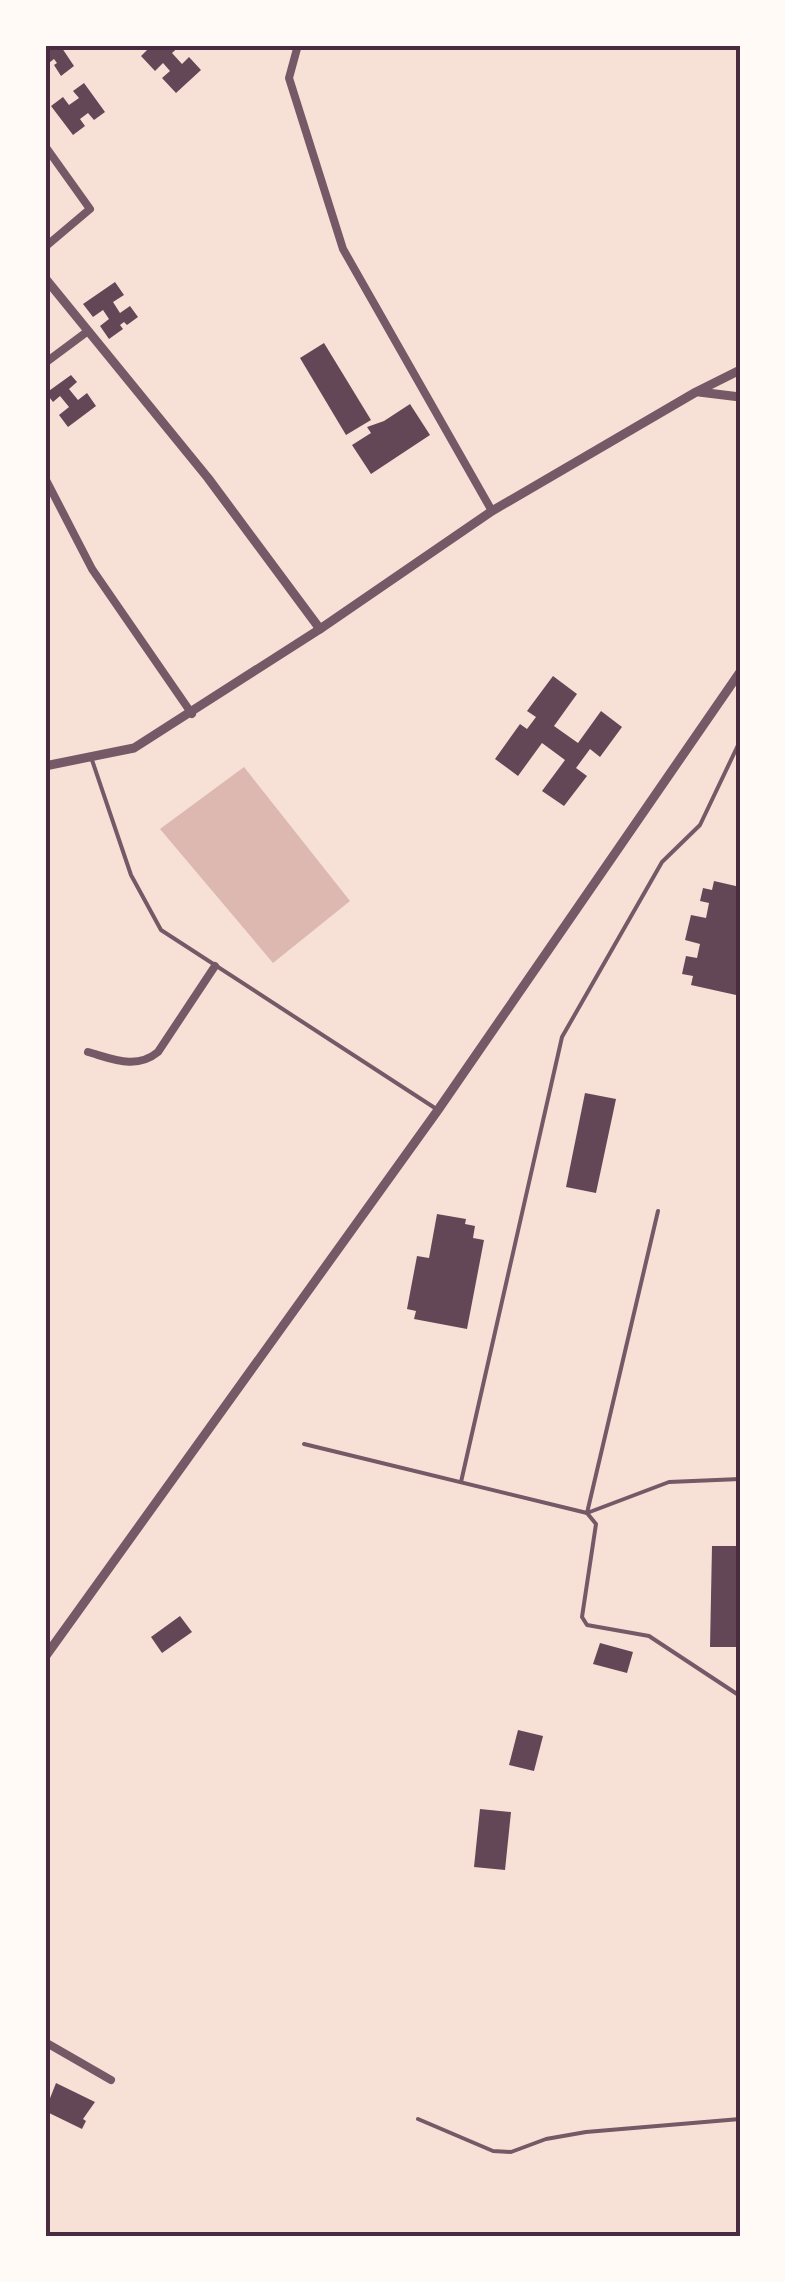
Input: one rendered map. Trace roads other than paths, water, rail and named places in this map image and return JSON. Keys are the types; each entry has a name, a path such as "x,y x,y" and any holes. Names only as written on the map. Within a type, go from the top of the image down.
{"street":[{"path":"298,45 288,78 343,249 492,511"},
{"path":"45,146 90,209 45,247"},
{"path":"45,278 208,478 320,629"},
{"path":"45,362 88,331"},
{"path":"45,766 134,748 192,714 492,511 740,370"},
{"path":"696,392 740,397"},
{"path":"45,478 92,570 192,714"},
{"path":"45,1657 438,1110 740,672"},
{"path":"88,1052 134,1064 147,1061 158,1052 215,966"},
{"path":"45,2042 110,2080"}],"lane":[{"path":"461,1482 562,1036 662,862 700,825 740,741"},
{"path":"90,756 132,875 161,930 438,1110"},
{"path":"587,1513 658,1211"},
{"path":"304,1444 587,1513 669,1482 740,1479"},
{"path":"587,1513 596,1524 582,1617 587,1624 649,1636 740,1696"},
{"path":"418,2120 493,2151 510,2152 546,2138 586,2132 740,2119"}]}
